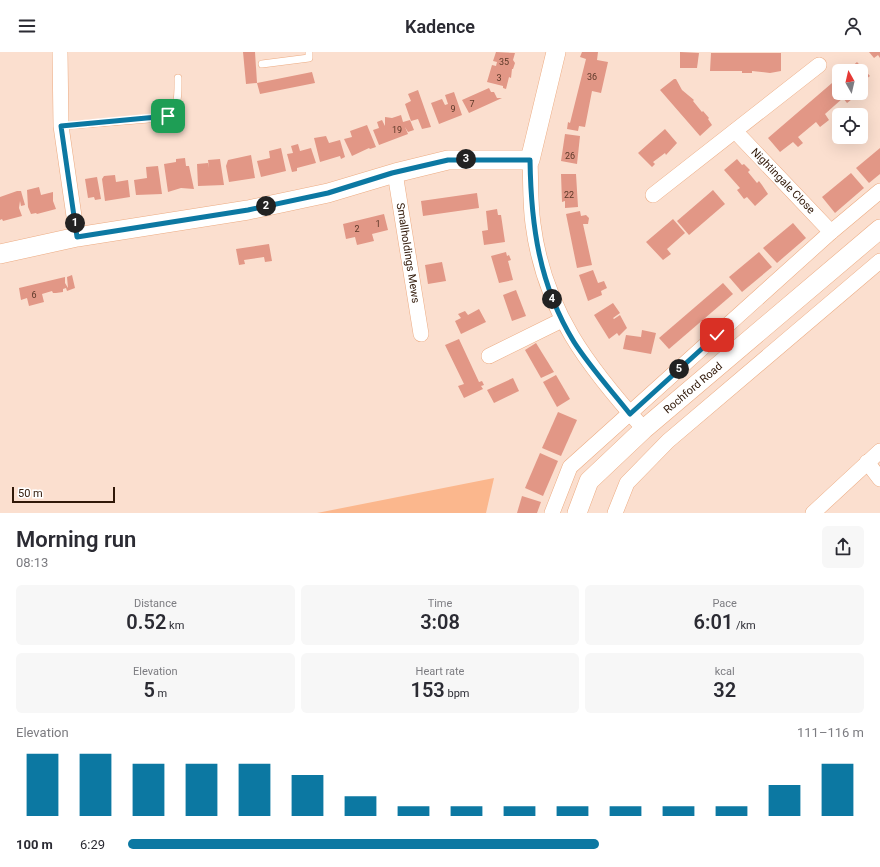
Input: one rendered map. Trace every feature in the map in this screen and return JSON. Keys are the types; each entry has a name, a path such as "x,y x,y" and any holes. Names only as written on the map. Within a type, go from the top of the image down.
{"street":[{"path":"60,52 61,126 77,237"},
{"path":"556,52 530,160 532,211 536,243 548,285 562,320 588,362 644,429"},
{"path":"653,195 819,65"},
{"name":"Nightingale Close","path":"734,131 831,232"},
{"path":"0,254 77,237 248,210 328,193 395,173 448,160 530,160"},
{"name":"Smallholdings Mews","path":"395,173 421,334"},
{"path":"552,513 570,467 831,232 880,191"},
{"name":"Rochford Road","path":"577,513 589,481 644,429 880,229"},
{"path":"616,513 627,484 668,441 880,261"},
{"path":"489,356 562,320"},
{"path":"812,513 880,451"},
{"path":"867,462 880,479"}],"lane":[{"path":"262,64 309,58 309,52"},
{"path":"61,126 168,116 173,112 178,97 178,78"}],"shaded area":[{"path":"494,478 486,513 317,513"}],"building":[{"path":"243,52 255,52 257,83 246,84"},
{"path":"496,52 515,53 513,60 515,63 506,89 503,88 503,86 487,82 492,65 496,66 497,62 493,61"},
{"path":"582,52 598,52 597,60 608,62 601,93 592,91 585,127 579,126 578,131 567,129 568,122 570,123 586,59 580,57"},
{"path":"680,52 699,53 697,68 680,68"},
{"path":"869,52 880,52 880,58 878,55 874,58"},
{"path":"711,53 781,53 781,71 770,73 752,71 752,73 742,73 742,71 710,71"},
{"path":"312,72 315,83 260,94 257,83"},
{"path":"676,79 682,90 694,100 693,101 702,112 703,111 709,118 708,119 712,125 700,136 660,90"},
{"path":"832,83 832,100 841,100 825,114 829,120 820,127 816,122 798,137 803,143 798,147 793,142 780,152 768,138"},
{"path":"489,88 491,92 494,92 497,98 502,98 469,113 462,100"},
{"path":"418,90 431,127 422,129 418,119 411,121 405,104 411,101 408,94"},
{"path":"454,92 462,115 439,124 431,103 442,99 445,105 448,104 445,95"},
{"path":"401,115 403,122 410,120 414,130 408,132 405,127 408,134 379,145 373,130 379,128 377,122 382,120 385,126 385,117 392,118"},
{"path":"367,125 376,147 369,148 352,156 344,139 352,137 350,131"},
{"path":"665,129 677,143 666,155 665,153 653,162 655,164 652,167 638,153"},
{"path":"565,134 580,136 577,164 561,161"},
{"path":"326,136 329,143 340,140 345,157 341,159 340,156 320,162 314,138"},
{"path":"298,144 300,151 311,148 316,163 297,168 297,171 292,172 287,154 293,153 291,146"},
{"path":"281,148 286,171 261,177 257,161 270,158 269,151"},
{"path":"880,148 880,174 869,183 856,168"},
{"path":"251,155 255,178 229,182 226,166 228,160"},
{"path":"185,158 186,166 189,166 194,189 181,188 168,192 164,164 176,162 176,159"},
{"path":"220,159 224,185 198,186 197,164 208,163 209,168 208,160"},
{"path":"737,159 742,165 744,164 750,170 748,172 757,183 759,181 768,194 755,206 747,197 744,199 737,190 740,188 724,170"},
{"path":"158,166 162,194 136,195 134,180 147,178 146,167"},
{"path":"851,173 864,188 835,213 822,197"},
{"path":"561,174 576,174 578,207 565,208 565,201 562,202"},
{"path":"115,175 116,182 128,180 130,197 105,201 102,179 104,176"},
{"path":"97,177 101,199 95,200 94,197 88,198 85,179"},
{"path":"39,187 41,195 53,192 53,201 56,209 31,214 28,207 27,190"},
{"path":"713,190 725,204 689,235 677,221"},
{"path":"21,191 25,205 21,206 20,201 19,208 22,216 3,221 2,219 0,220 0,197"},
{"path":"477,193 479,208 423,216 421,201"},
{"path":"497,209 498,215 501,215 505,242 484,245 482,231 488,230 486,211"},
{"path":"580,211 581,216 586,215 589,218 588,224 583,224 592,265 577,268 566,214"},
{"path":"384,214 388,230 372,234 374,241 357,245 355,237 346,239 343,224"},
{"path":"673,219 685,233 667,249 671,254 663,260 646,242"},
{"path":"793,223 806,238 777,263 763,248"},
{"path":"269,244 272,261 265,262 264,257 244,260 245,264 239,265 236,249"},
{"path":"506,252 507,256 509,255 511,260 508,261 513,280 499,283 491,256"},
{"path":"759,252 772,267 742,292 729,277"},
{"path":"442,262 446,281 428,284 425,265"},
{"path":"593,270 598,283 604,281 607,288 601,291 602,295 588,301 579,275"},
{"path":"72,275 75,288 67,291 66,288 63,289 63,292 53,293 52,291 42,294 44,302 29,306 27,298 21,300 19,288 65,277 65,283 68,288 67,277"},
{"path":"723,283 733,294 669,349 659,338"},
{"path":"516,290 526,316 512,321 503,295"},
{"path":"613,303 620,313 613,318 614,319 620,315 627,328 619,336 617,333 609,339 594,315"},
{"path":"479,309 486,322 461,334 455,321 461,318 458,314 465,311 468,315"},
{"path":"642,330 656,333 651,354 623,349 626,335 641,337"},
{"path":"459,339 479,382 482,381 484,385 481,386 483,389 464,398 458,386 464,384 445,345"},
{"path":"536,343 554,372 541,378 525,350"},
{"path":"556,375 570,399 557,407 543,382"},
{"path":"513,378 519,391 494,403 487,390"},
{"path":"558,412 577,420 561,456 542,448"},
{"path":"540,453 558,461 543,496 525,488"},
{"path":"522,496 541,502 537,513 517,513"}],"route":[{"path":"168,116 161,118 61,126 77,237 132,227 248,210 328,193 392,173 435,162 462,159 530,160 533,224 536,243 555,305 574,342 604,383 630,414 717,335"}]}
